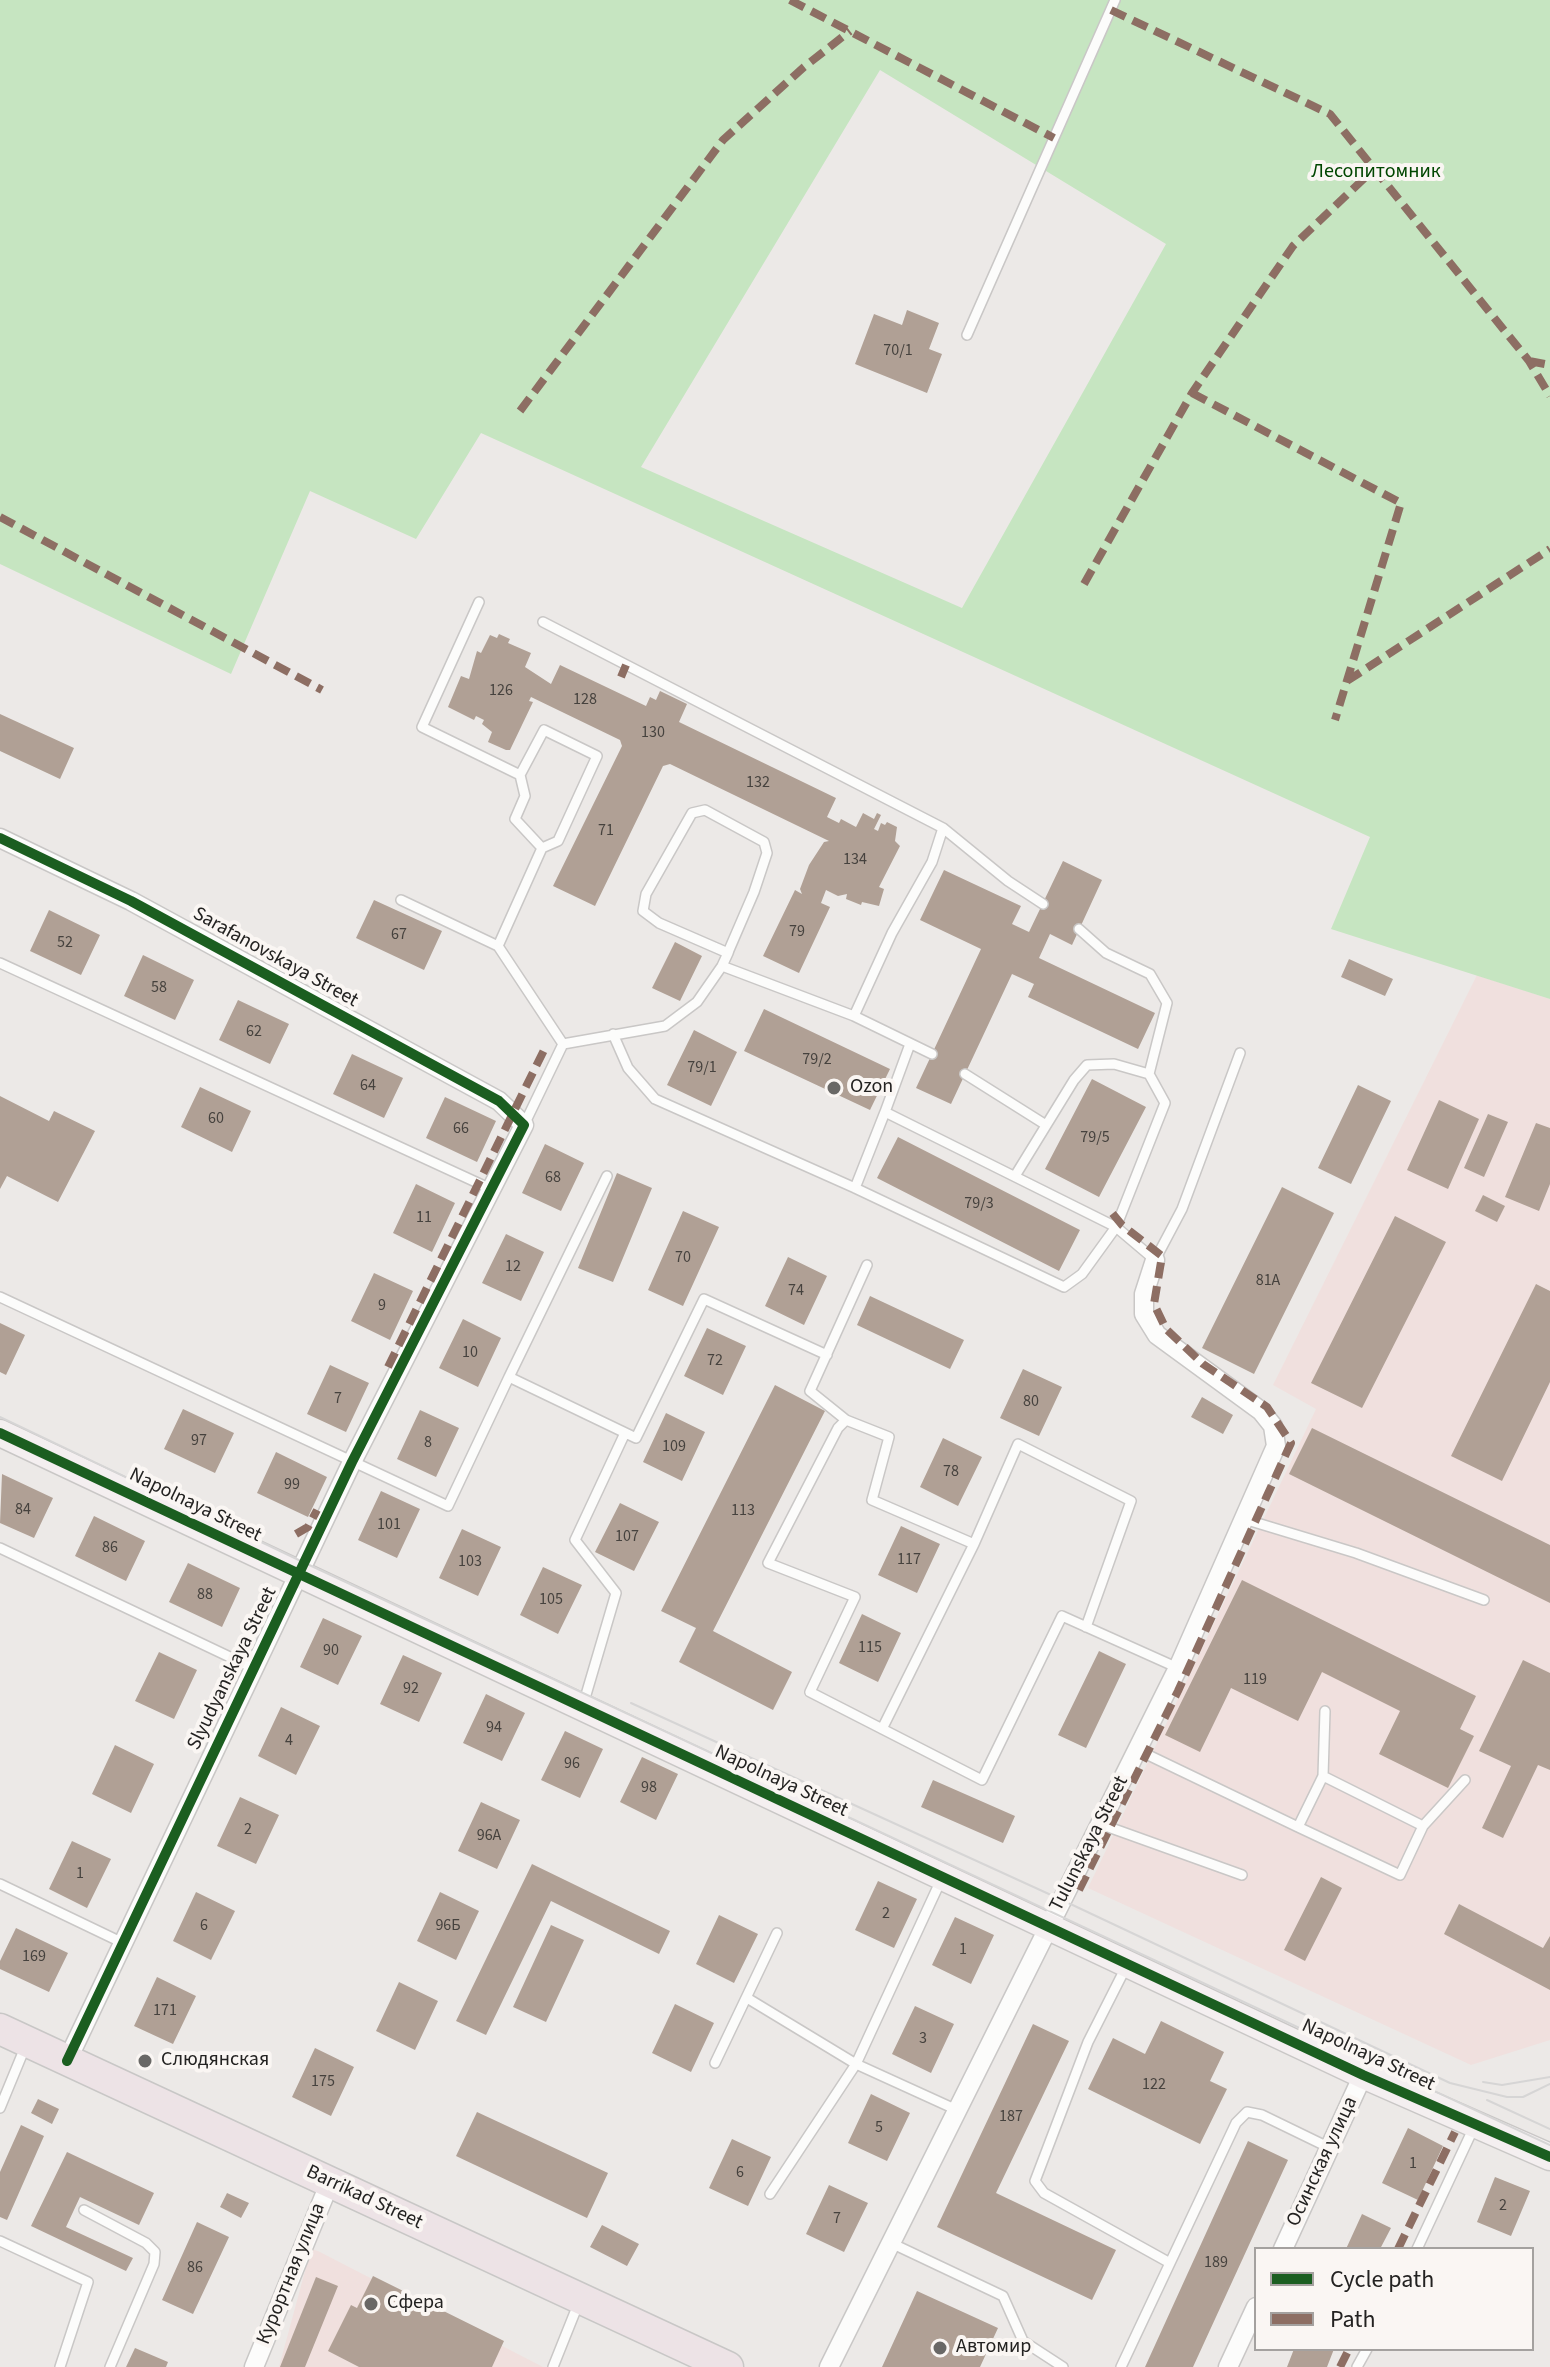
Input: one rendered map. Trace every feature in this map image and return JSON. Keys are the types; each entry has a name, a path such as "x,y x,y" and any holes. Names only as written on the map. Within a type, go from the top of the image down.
{"main road":[{"name":"Barrikad Street","path":"13,2036 728,2367"}],"street":[{"name":"Sarafanovskaya Street","path":"0,838 131,901 499,1101 524,1125"},
{"name":"Slyudyanskaya Street","path":"67,2061 352,1462 524,1125"},
{"name":"Tulunskaya Street","path":"829,2367 1178,1668 1276,1446 1273,1426 1261,1411 1157,1335 1144,1314 1155,1260"},
{"name":"Napolnaya Street","path":"0,1433 1363,2075 1550,2157"},
{"name":"Осинская улица","path":"1284,2247 1363,2075"},
{"name":"Курортная улица","path":"254,2367 330,2182"},
{"path":"1228,2367 1254,2311"}],"lane":[{"path":"967,335 1115,0"},
{"path":"479,602 422,727 520,775"},
{"path":"543,622 943,828 1008,881 1043,904"},
{"path":"498,946 542,848 558,841 597,756 544,730 520,775 525,796 515,819 542,848"},
{"path":"401,900 498,946 563,1044 665,1026 697,1002 722,966 728,953 767,853 764,842 705,810 692,813 646,894 643,911 659,923 728,953"},
{"path":"854,1016 892,933 932,862 943,828"},
{"path":"613,1034 628,1068 655,1099 855,1188 1064,1287 1082,1274 1116,1227 1165,1103 1149,1074 1167,1003 1150,974 1106,953 1079,929"},
{"path":"0,963 492,1190"},
{"path":"722,966 854,1016 932,1054"},
{"name":"Slyudyanskaya Street","path":"524,1125 563,1044"},
{"path":"855,1188 910,1044"},
{"path":"885,1112 1116,1227 1155,1260 1182,1209 1240,1053"},
{"path":"1015,1176 1087,1065 1114,1064 1149,1074"},
{"path":"965,1074 1046,1125"},
{"path":"0,1297 448,1506 607,1176"},
{"path":"867,1265 810,1391 846,1420 889,1437 872,1500 974,1544"},
{"path":"509,1377 636,1438 704,1299 827,1355"},
{"path":"846,1420 838,1428 768,1563 855,1597 810,1692 982,1780 1062,1616 1178,1668"},
{"path":"582,1708 616,1593 575,1540 625,1433"},
{"path":"882,1729 974,1544 1018,1444 1131,1501 1086,1627"},
{"path":"1244,1519 1356,1553 1484,1600"},
{"path":"0,1548 253,1668"},
{"path":"1298,1827 1323,1776 1325,1711"},
{"path":"1137,1749 1400,1875 1423,1826 1465,1780"},
{"path":"1323,1776 1423,1826"},
{"path":"1100,1824 1242,1875"},
{"path":"770,2194 856,2064 942,1877"},
{"path":"0,1884 123,1943"},
{"path":"715,2063 777,1933"},
{"path":"1128,1964 1088,2042 1035,2181 1044,2193 1170,2263"},
{"path":"747,1998 856,2064 957,2110"},
{"path":"0,2108 13,2036"},
{"path":"1121,2367 1236,2123 1247,2112 1262,2115 1330,2148"},
{"path":"1418,2247 1476,2124"},
{"path":"84,2210 146,2243 155,2252 154,2264 110,2367"},
{"path":"0,2241 88,2282 60,2367"},
{"path":"891,2243 1003,2296 1023,2341 1063,2367"},
{"path":"553,2367 581,2299"},
{"path":"243,2367 265,2339"}],"shaded area":[{"path":"1477,975 1550,999 1550,2040 1471,2065 1088,1888 1316,1409 1273,1385"},
{"path":"311,2249 318,2251 543,2367 279,2367"}],"green space":[{"name":"Лесопитомник","path":"0,0 1550,0 1550,999 1331,929 1370,837 481,433 416,539 310,491 231,674 0,564","holes":["880,70 1166,244 962,608 641,467"]}],"building":[{"path":"907,310 939,323 929,349 942,354 927,393 855,364 874,314 902,325"},
{"path":"499,634 510,639 508,643 531,653 525,667 551,684 560,665 646,706 650,697 656,700 660,691 687,704 679,722 836,798 827,817 839,823 841,819 856,827 863,813 874,819 877,813 881,815 874,829 878,831 881,823 885,825 887,822 897,827 895,841 900,846 879,887 884,889 879,906 862,902 861,905 846,899 847,894 838,896 826,890 821,903 830,907 799,973 763,956 795,890 802,894 800,889 809,865 824,842 829,841 670,764 663,766 595,906 553,886 622,746 620,740 531,697 529,701 533,702 510,750 506,750 488,742 492,732 482,724 484,720 476,716 474,720 448,707 461,676 469,679 477,651 481,653 490,635 497,638"},
{"path":"0,714 74,748 60,779 0,751"},
{"path":"1063,861 1102,880 1072,945 1050,934 1039,958 1155,1013 1138,1049 1028,997 1034,984 1012,974 951,1104 916,1088 981,949 920,920 944,870 1021,906 1012,924 1029,932"},
{"path":"374,900 442,931 424,970 356,938"},
{"path":"49,910 100,935 81,975 30,951"},
{"path":"675,942 702,956 680,1001 652,988"},
{"path":"143,955 194,980 175,1020 124,996"},
{"path":"1349,959 1393,979 1385,996 1341,977"},
{"path":"238,1000 289,1024 270,1064 219,1040"},
{"path":"764,1009 890,1069 870,1110 744,1051"},
{"path":"694,1030 737,1052 711,1106 667,1085"},
{"path":"352,1054 403,1078 384,1118 333,1094"},
{"path":"1092,1079 1146,1107 1099,1197 1045,1169"},
{"path":"1358,1085 1391,1101 1351,1184 1318,1168"},
{"path":"200,1087 251,1111 232,1152 181,1127"},
{"path":"0,1096 49,1121 54,1111 95,1131 58,1202 7,1176 0,1189"},
{"path":"445,1097 496,1121 477,1162 426,1138"},
{"path":"1439,1100 1479,1119 1448,1189 1407,1170"},
{"path":"1488,1114 1508,1122 1484,1177 1464,1168"},
{"path":"1536,1123 1550,1128 1550,1184 1539,1211 1505,1197"},
{"path":"898,1137 1080,1230 1059,1271 877,1178"},
{"path":"545,1144 584,1163 561,1211 522,1193"},
{"path":"617,1173 652,1188 613,1282 578,1268"},
{"path":"416,1184 455,1203 432,1252 393,1233"},
{"path":"1282,1187 1334,1213 1254,1374 1202,1348"},
{"path":"1483,1195 1505,1206 1497,1222 1475,1211"},
{"path":"683,1211 719,1227 683,1306 648,1290"},
{"path":"1395,1216 1446,1242 1362,1408 1311,1383"},
{"path":"506,1234 544,1252 521,1301 482,1283"},
{"path":"788,1257 827,1276 804,1325 765,1306"},
{"path":"374,1273 413,1291 390,1340 351,1321"},
{"path":"1536,1284 1550,1291 1550,1382 1502,1481 1451,1456"},
{"path":"870,1296 964,1340 950,1369 857,1325"},
{"path":"463,1319 501,1338 478,1387 439,1368"},
{"path":"0,1323 25,1335 6,1375 0,1372"},
{"path":"707,1328 746,1346 723,1395 684,1376"},
{"path":"330,1365 369,1383 346,1432 307,1414"},
{"path":"1023,1369 1062,1387 1039,1436 1000,1418"},
{"path":"775,1385 825,1411 713,1631 792,1672 773,1710 679,1662 696,1628 661,1611"},
{"path":"1202,1397 1233,1415 1223,1434 1191,1417"},
{"path":"183,1409 234,1433 215,1473 164,1449"},
{"path":"420,1410 459,1428 436,1477 397,1459"},
{"path":"666,1413 705,1432 682,1481 643,1462"},
{"path":"1312,1428 1550,1545 1550,1603 1289,1474"},
{"path":"943,1438 982,1457 958,1506 920,1487"},
{"path":"276,1452 327,1477 308,1517 257,1493"},
{"path":"2,1474 53,1498 34,1538 0,1523"},
{"path":"381,1491 420,1509 397,1558 358,1540"},
{"path":"620,1503 659,1522 634,1571 595,1552"},
{"path":"94,1516 145,1541 126,1581 75,1556"},
{"path":"901,1526 940,1544 917,1593 878,1575"},
{"path":"462,1529 501,1547 478,1596 439,1578"},
{"path":"188,1563 240,1588 222,1627 169,1602"},
{"path":"543,1567 582,1585 558,1634 520,1615"},
{"path":"1242,1580 1476,1696 1460,1729 1474,1736 1448,1788 1379,1754 1400,1711 1322,1672 1298,1721 1231,1688 1200,1752 1165,1735"},
{"path":"862,1614 901,1633 878,1682 839,1663"},
{"path":"323,1618 362,1636 338,1685 300,1667"},
{"path":"1099,1651 1126,1664 1086,1748 1058,1735"},
{"path":"159,1652 197,1670 174,1719 135,1701"},
{"path":"403,1655 442,1673 419,1722 380,1704"},
{"path":"1523,1660 1550,1673 1550,1770 1538,1765 1503,1838 1482,1828 1511,1766 1479,1751"},
{"path":"486,1694 525,1713 502,1761 463,1743"},
{"path":"281,1707 320,1726 296,1775 258,1756"},
{"path":"565,1731 603,1749 580,1798 541,1780"},
{"path":"115,1745 154,1764 131,1813 92,1794"},
{"path":"642,1757 678,1774 656,1820 620,1802"},
{"path":"933,1780 1015,1816 1003,1843 921,1807"},
{"path":"240,1797 279,1815 256,1864 217,1846"},
{"path":"481,1802 520,1820 497,1869 458,1851"},
{"path":"72,1841 111,1859 87,1908 49,1889"},
{"path":"532,1864 670,1931 659,1954 551,1901 486,2035 456,2021"},
{"path":"1321,1877 1342,1888 1305,1961 1284,1950"},
{"path":"878,1881 917,1899 894,1948 855,1930"},
{"path":"196,1892 235,1911 211,1960 173,1941"},
{"path":"440,1892 479,1911 456,1960 417,1941"},
{"path":"1459,1904 1543,1948 1550,1936 1550,1990 1444,1934"},
{"path":"719,1915 758,1934 734,1983 696,1964"},
{"path":"955,1917 994,1935 971,1984 932,1965"},
{"path":"551,1925 584,1940 546,2022 513,2007"},
{"path":"16,1928 68,1953 49,1992 0,1969 0,1961"},
{"path":"157,1977 196,1996 173,2044 134,2026"},
{"path":"399,1982 438,2001 415,2050 376,2031"},
{"path":"675,2004 714,2023 691,2072 652,2053"},
{"path":"915,2006 954,2024 931,2073 892,2054"},
{"path":"1161,2021 1224,2052 1210,2081 1227,2089 1200,2144 1088,2089 1113,2038 1145,2054"},
{"path":"1033,2024 1069,2041 996,2193 1116,2250 1092,2300 937,2227"},
{"path":"315,2048 354,2067 331,2116 292,2097"},
{"path":"871,2094 910,2113 887,2161 848,2143"},
{"path":"38,2099 59,2109 52,2124 31,2113"},
{"path":"477,2112 608,2173 587,2218 456,2156"},
{"path":"21,2125 44,2136 7,2220 0,2217 0,2172"},
{"path":"1408,2128 1443,2146 1418,2200 1382,2183"},
{"path":"732,2139 771,2157 748,2206 709,2188"},
{"path":"1248,2141 1288,2160 1193,2367 1145,2367"},
{"path":"67,2152 154,2193 139,2225 80,2197 66,2227 133,2258 126,2271 31,2226"},
{"path":"1495,2177 1530,2191 1511,2236 1477,2222"},
{"path":"829,2185 868,2203 844,2252 806,2234"},
{"path":"227,2193 249,2203 241,2218 220,2207"},
{"path":"1362,2214 1391,2228 1381,2247 1347,2247"},
{"path":"197,2222 229,2237 193,2314 162,2300"},
{"path":"602,2225 639,2244 627,2266 590,2247"},
{"path":"373,2276 504,2341 492,2367 359,2367 328,2351 351,2305 357,2308"},
{"path":"316,2277 338,2286 305,2367 280,2367"},
{"name":"Автомир","path":"917,2291 998,2328 980,2367 882,2367"},
{"path":"135,2348 168,2362 166,2367 126,2367"},
{"path":"1293,2351 1333,2351 1327,2367 1287,2367"}],"tram line":[{"path":"0,1417 305,1563 1550,2145"},
{"path":"631,1703 1062,1900 1450,2083 1507,2097 1523,2097 1550,2084"},
{"path":"1483,2082 1502,2085 1550,2077"},
{"path":"1487,2100 1550,2129"}],"marked path":[{"path":"790,0 1054,138"},
{"path":"1111,10 1330,114 1529,361 1550,396"},
{"path":"520,411 723,140 804,67 850,31"},
{"path":"1084,584 1192,393 1293,246 1374,169"},
{"path":"1529,361 1550,365"},
{"path":"1192,393 1401,503 1335,720"},
{"path":"0,517 322,690"},
{"path":"1347,681 1550,549"},
{"path":"621,677 626,665"},
{"path":"388,1367 547,1044"},
{"path":"1079,1890 1178,1691 1291,1443 1267,1407 1203,1364 1166,1329 1154,1304 1162,1256 1122,1225 1108,1208"},
{"path":"296,1534 308,1527 317,1510"},
{"path":"1399,2247 1455,2132"},
{"path":"1340,2367 1348,2351"}],"cycle path":[{"path":"0,838 131,901 499,1101 524,1125 352,1462 67,2061"},
{"path":"0,1433 1363,2075 1550,2157"}],"place":[{"name":"Ozon","path":"834,1088"},
{"name":"Слюдянская","path":"145,2061"},
{"name":"Сфера","path":"371,2304"},
{"name":"Автомир","path":"940,2348"}]}
